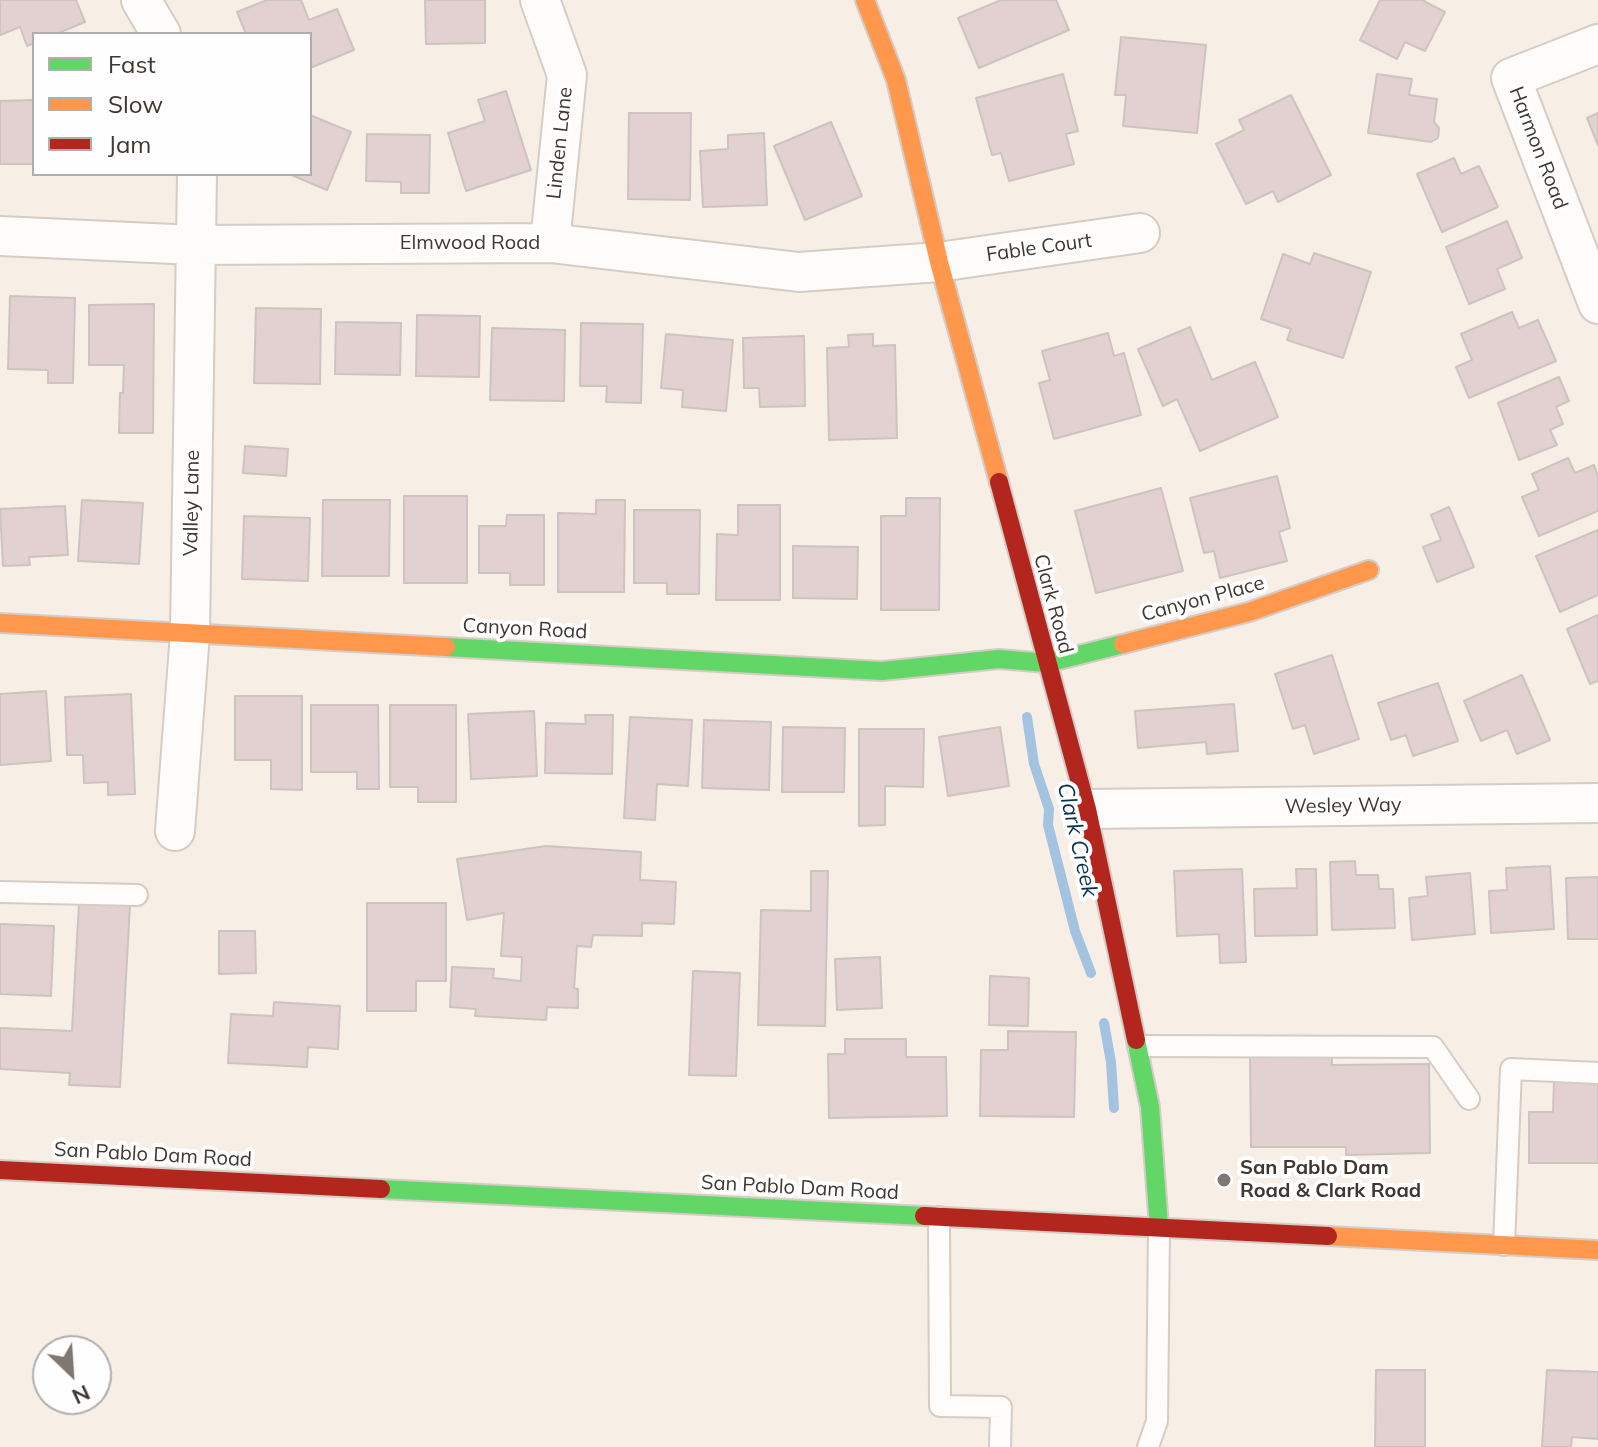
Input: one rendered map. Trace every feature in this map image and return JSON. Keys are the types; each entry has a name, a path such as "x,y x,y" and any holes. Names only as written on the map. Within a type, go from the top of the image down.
{"street":[{"path":"141,0 160,32"},
{"name":"Linden Lane","path":"540,0 567,75 550,243"},
{"name":"Clark Road","path":"865,0 896,80 939,262 1087,809 1150,1107 1159,1227"},
{"name":"Harmon Road","path":"1598,44 1511,78 1598,304"},
{"name":"Valley Lane","path":"175,831 190,633 197,176"},
{"name":"Fable Court","path":"939,262 1140,233"},
{"name":"Elmwood Road","path":"0,236 195,245 550,243 799,272 939,262"},
{"name":"Canyon Place","path":"1047,663 1249,612 1369,570"},
{"name":"Canyon Road","path":"0,623 882,671 999,659 1047,663"},
{"name":"Wesley Way","path":"1087,809 1598,803"},
{"name":"San Pablo Dam Road","path":"0,1170 1598,1250"}],"lane":[{"path":"0,892 137,895"},
{"path":"1138,1046 1433,1047 1469,1099"},
{"path":"1504,1245 1511,1069 1598,1073"},
{"path":"939,1217 940,1406 1001,1407 1000,1447"},
{"path":"1148,1447 1157,1421 1159,1227"}],"building":[{"path":"0,0 76,0 85,22 61,32 32,32 32,44 27,46 20,27 0,35"},
{"path":"267,0 301,0 309,20 337,9 354,50 312,67 312,32 245,32 237,12"},
{"path":"425,0 485,0 485,43 426,44"},
{"path":"1001,0 1056,0 1069,30 979,68 958,18"},
{"path":"1380,0 1422,0 1445,12 1425,51 1405,42 1397,59 1360,40"},
{"path":"1121,37 1206,45 1197,133 1123,126 1126,95 1115,95"},
{"path":"1063,74 1078,131 1066,134 1074,164 1009,181 1001,153 992,155 976,98"},
{"path":"1377,74 1412,79 1409,95 1437,99 1434,122 1439,128 1438,138 1431,142 1368,133"},
{"path":"506,91 531,170 466,191 448,133 485,121 478,100"},
{"path":"1291,95 1331,175 1278,202 1273,191 1246,204 1216,144 1244,130 1239,120"},
{"path":"32,100 32,164 0,164 0,101"},
{"path":"629,113 691,113 690,200 628,199"},
{"path":"1598,113 1598,145 1587,118"},
{"path":"312,116 351,132 327,190 294,176 312,176"},
{"path":"831,122 862,196 805,220 774,146"},
{"path":"764,133 767,205 703,207 700,151 728,149 728,135"},
{"path":"367,134 430,135 429,193 401,193 401,182 366,181"},
{"path":"1454,158 1461,174 1479,166 1498,207 1442,232 1417,174"},
{"path":"1507,221 1522,258 1497,269 1505,289 1469,304 1446,247"},
{"path":"1314,253 1371,272 1343,358 1287,340 1291,329 1261,319 1283,254 1310,264"},
{"path":"10,296 75,298 73,383 48,383 48,370 8,369"},
{"path":"154,304 153,433 119,433 124,365 89,365 89,305"},
{"path":"256,308 321,309 320,384 254,383"},
{"path":"1512,312 1519,328 1538,320 1556,361 1469,398 1456,367 1472,360 1461,334"},
{"path":"417,315 480,316 479,377 416,376"},
{"path":"336,322 401,323 400,375 335,374"},
{"path":"581,323 643,324 641,403 606,402 607,386 580,386"},
{"path":"1190,327 1212,380 1255,362 1278,417 1200,451 1177,399 1163,406 1138,349"},
{"path":"492,328 565,330 564,401 490,400"},
{"path":"1108,333 1114,356 1124,353 1141,415 1054,439 1039,383 1050,380 1042,351"},
{"path":"666,334 733,340 726,411 682,407 683,390 661,388"},
{"path":"873,334 873,346 895,345 897,438 829,440 827,348 849,347 848,335"},
{"path":"804,336 805,406 760,407 759,388 744,388 743,338"},
{"path":"1559,377 1569,401 1556,407 1563,424 1550,430 1557,445 1519,460 1498,403"},
{"path":"245,446 288,449 286,476 243,473"},
{"path":"1568,458 1575,473 1594,465 1598,476 1598,511 1539,536 1522,497 1539,490 1532,474"},
{"path":"1277,476 1290,528 1279,532 1287,561 1220,578 1214,551 1204,553 1190,498"},
{"path":"1161,488 1183,571 1096,593 1075,511"},
{"path":"404,496 467,496 467,583 404,583"},
{"path":"906,498 940,498 939,610 881,610 881,516 906,516"},
{"path":"82,500 143,503 139,564 78,561"},
{"path":"323,500 390,500 389,576 322,576"},
{"path":"596,500 625,500 624,592 558,592 558,513 596,514"},
{"path":"738,505 780,505 780,600 716,600 717,534 738,535"},
{"path":"65,506 68,555 29,557 30,565 3,566 0,509"},
{"path":"1449,507 1474,567 1437,582 1423,547 1441,540 1431,515"},
{"path":"634,510 700,510 699,594 667,594 667,583 634,583"},
{"path":"507,515 544,515 544,585 510,585 510,573 479,573 479,526 506,526"},
{"path":"244,516 310,518 308,581 242,579"},
{"path":"1598,530 1598,595 1560,612 1536,556"},
{"path":"793,546 858,547 857,599 793,598"},
{"path":"1598,615 1598,681 1590,684 1567,629"},
{"path":"1332,655 1359,739 1314,754 1305,725 1293,729 1275,674"},
{"path":"1522,675 1550,740 1517,754 1507,730 1481,741 1464,701"},
{"path":"1438,683 1458,741 1413,756 1406,735 1391,740 1378,703"},
{"path":"46,691 51,761 0,765 0,694"},
{"path":"131,694 135,794 108,795 108,782 84,783 83,755 67,755 65,697"},
{"path":"235,696 302,696 302,790 271,789 271,760 235,760"},
{"path":"1234,704 1238,751 1207,754 1206,742 1138,748 1135,711"},
{"path":"311,705 378,705 379,789 357,789 357,772 311,772"},
{"path":"390,705 456,705 456,802 418,802 418,787 390,787"},
{"path":"534,711 537,776 471,779 468,714"},
{"path":"585,715 613,715 612,774 545,773 546,723 586,724"},
{"path":"630,717 692,720 688,786 657,784 655,820 624,818"},
{"path":"704,720 771,722 769,790 702,788"},
{"path":"783,727 845,728 844,792 782,792"},
{"path":"1000,727 1009,786 948,796 939,737"},
{"path":"859,729 924,729 923,787 885,786 885,825 859,826"},
{"path":"546,846 641,852 640,880 676,882 674,924 642,923 642,936 593,935 591,947 577,946 574,988 578,989 578,1008 547,1007 546,1020 475,1016 476,1009 450,1007 452,967 494,969 493,978 521,981 522,957 501,956 504,913 467,920 457,859"},
{"path":"1355,861 1356,875 1378,875 1379,889 1393,889 1395,928 1332,930 1330,862"},
{"path":"1550,866 1554,929 1491,933 1489,891 1507,890 1506,868"},
{"path":"1242,869 1246,962 1220,963 1219,934 1177,936 1174,871"},
{"path":"1296,869 1316,869 1317,935 1255,936 1254,889 1297,888"},
{"path":"811,871 828,871 825,1026 758,1025 761,910 811,911"},
{"path":"1470,873 1475,934 1412,940 1409,898 1428,896 1426,877"},
{"path":"1598,877 1598,939 1568,939 1566,878"},
{"path":"79,903 130,905 120,1087 69,1085 70,1073 0,1069 0,1028 72,1031"},
{"path":"367,903 446,903 446,981 416,981 416,1011 367,1011"},
{"path":"0,924 54,926 51,996 0,994"},
{"path":"219,931 255,931 256,973 219,974"},
{"path":"880,957 882,1008 837,1010 835,959"},
{"path":"693,971 740,973 736,1076 689,1075"},
{"path":"990,976 1029,978 1028,1026 989,1025"},
{"path":"274,1002 340,1006 338,1049 308,1047 307,1067 228,1063 231,1014 273,1016"},
{"path":"1008,1031 1076,1032 1074,1117 980,1116 981,1050 1008,1050"},
{"path":"845,1039 906,1039 906,1057 946,1057 947,1116 829,1118 828,1054 845,1054"},
{"path":"1332,1056 1332,1065 1429,1064 1430,1153 1346,1155 1346,1147 1251,1147 1250,1057"},
{"path":"1554,1081 1598,1081 1598,1163 1529,1163 1529,1112 1553,1112"},
{"path":"1376,1370 1425,1370 1425,1447 1375,1447"},
{"path":"1547,1370 1598,1372 1598,1439 1572,1437 1571,1447 1542,1447"}],"waterway":[{"name":"Clark Creek","path":"1027,717 1034,764 1049,809 1048,825 1075,931 1091,973"},
{"name":"Clark Creek","path":"1104,1023 1114,1108"}],"traffic: fast":[{"path":"446,647 882,671 999,659 1047,663 1123,644"},
{"path":"1136,1040 1150,1107 1159,1227"},
{"path":"381,1189 924,1216"}],"traffic: slow":[{"path":"865,0 896,80 939,262 999,482"},
{"path":"1123,644 1249,612 1369,570"},
{"path":"0,623 446,647"},
{"path":"1328,1236 1598,1250"}],"traffic: jam":[{"path":"999,482 1087,809 1136,1040"},
{"path":"0,1170 381,1189"},
{"path":"924,1216 1328,1236"}],"place":[{"name":"San Pablo Dam Road & Clark Road","path":"1224,1180"}]}
